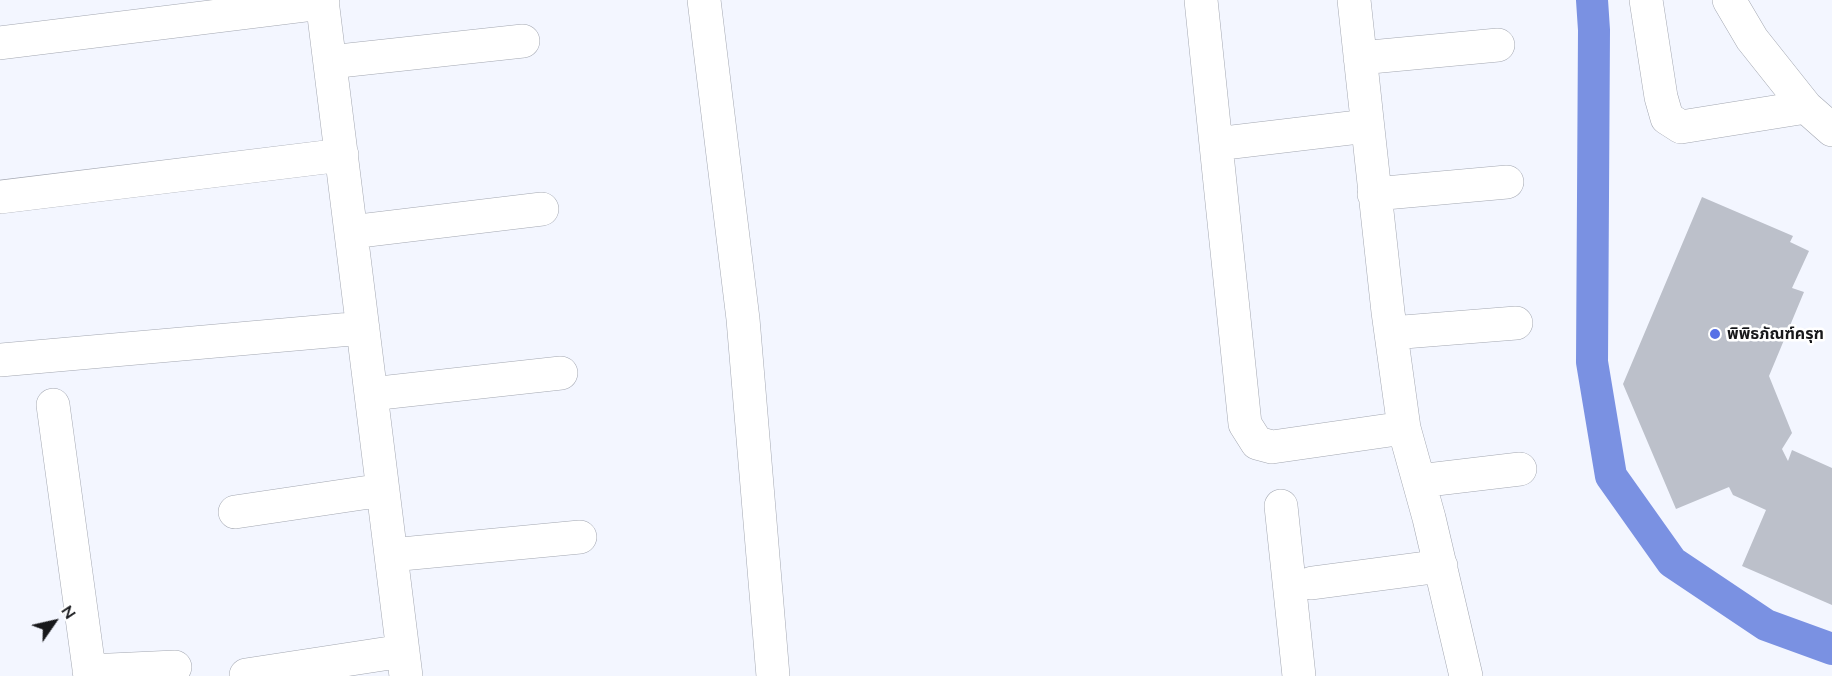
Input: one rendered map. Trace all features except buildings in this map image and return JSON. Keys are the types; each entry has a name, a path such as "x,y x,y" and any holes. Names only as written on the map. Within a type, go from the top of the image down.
{"street":[{"path":"704,0 742,319 773,676"},
{"path":"1202,0 1245,424 1257,443 1272,447 1404,428"},
{"path":"1354,0 1374,194 1404,428 1441,566 1466,676"},
{"path":"1646,0 1661,97 1667,118 1681,127 1806,107"},
{"path":"1729,0 1752,39 1806,107 1832,130"},
{"path":"0,43 322,1 404,664 246,675"},
{"path":"330,62 523,41"},
{"path":"1360,58 1498,45"},
{"path":"1216,144 1367,126"},
{"path":"0,197 342,155"},
{"path":"1374,194 1507,183"},
{"path":"351,232 542,208"},
{"path":"1391,333 1516,323"},
{"path":"0,360 363,328"},
{"path":"371,394 561,373"},
{"path":"53,405 90,673 175,667"},
{"path":"1419,482 1520,469"},
{"path":"235,512 383,490"},
{"path":"1281,506 1299,676"},
{"path":"391,555 580,537"},
{"path":"1312,583 1441,566"}],"waterway":[{"path":"1592,0 1594,30 1592,362 1611,476 1672,562 1766,625 1832,649"}],"place":[{"name":"พิพิธภัณฑ์ครุฑ","path":"1715,334"}]}
